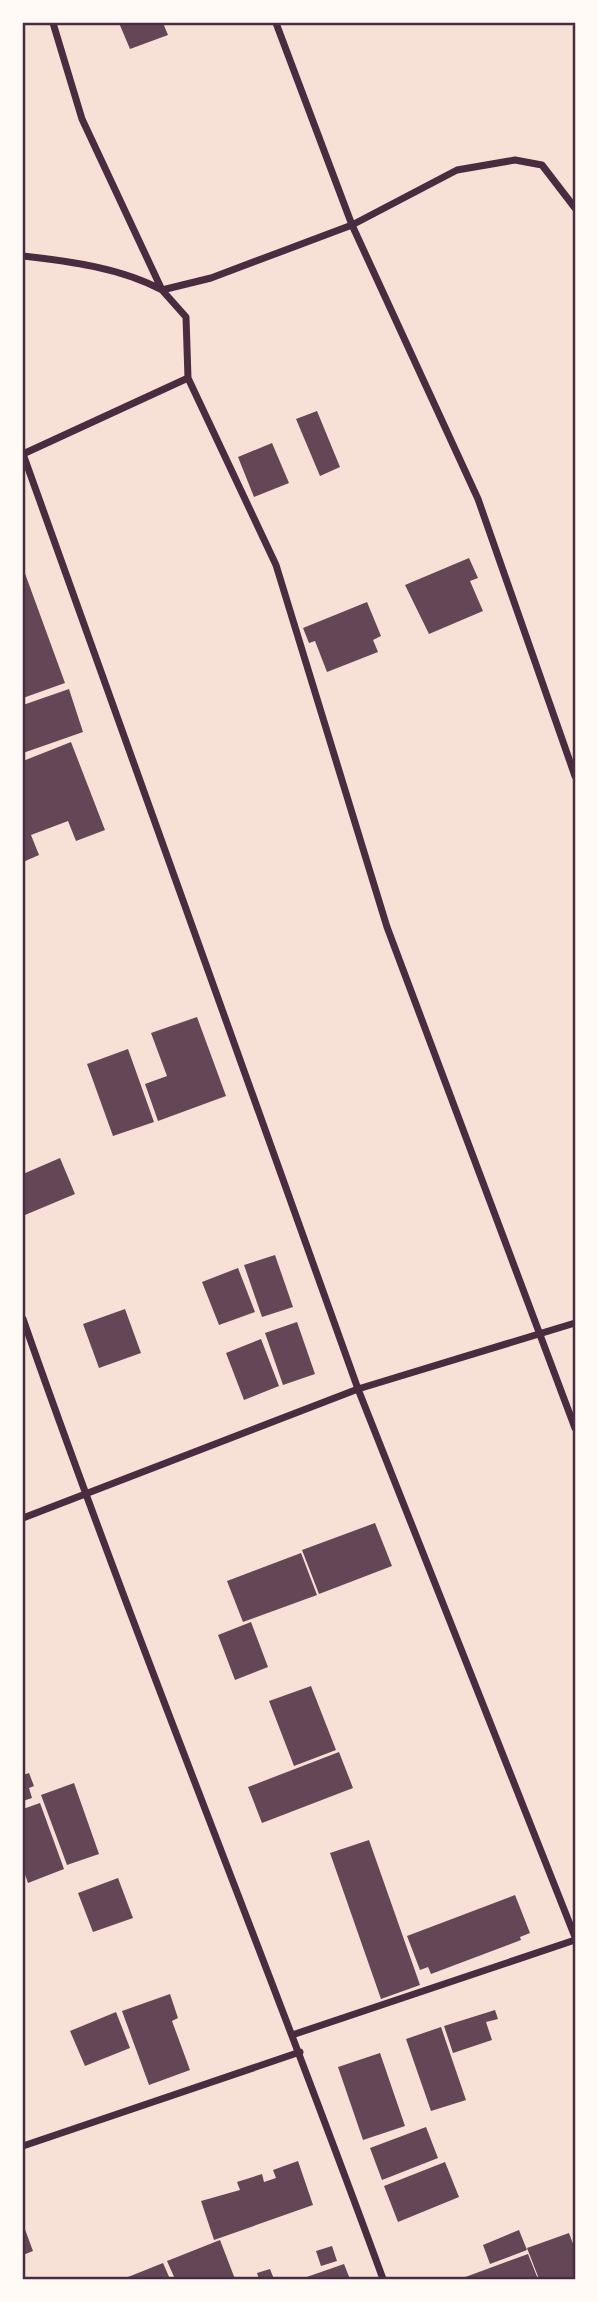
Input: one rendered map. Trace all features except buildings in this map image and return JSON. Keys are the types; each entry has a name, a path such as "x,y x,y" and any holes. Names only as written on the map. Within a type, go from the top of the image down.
{"street":[{"path":"53,23 82,119 162,289 186,317 188,378 276,565 387,927 575,1428"},
{"path":"276,23 352,225 478,499 575,776"},
{"path":"23,256 63,261 144,280 162,289 211,278 352,225 457,170 515,160 542,165 575,208"},
{"path":"188,378 23,454 358,1390 575,1938 292,2035"},
{"path":"23,1319 84,1492 300,2052 383,2279"},
{"path":"23,1517 358,1390 575,1323"},
{"path":"23,2146 300,2052"}]}
